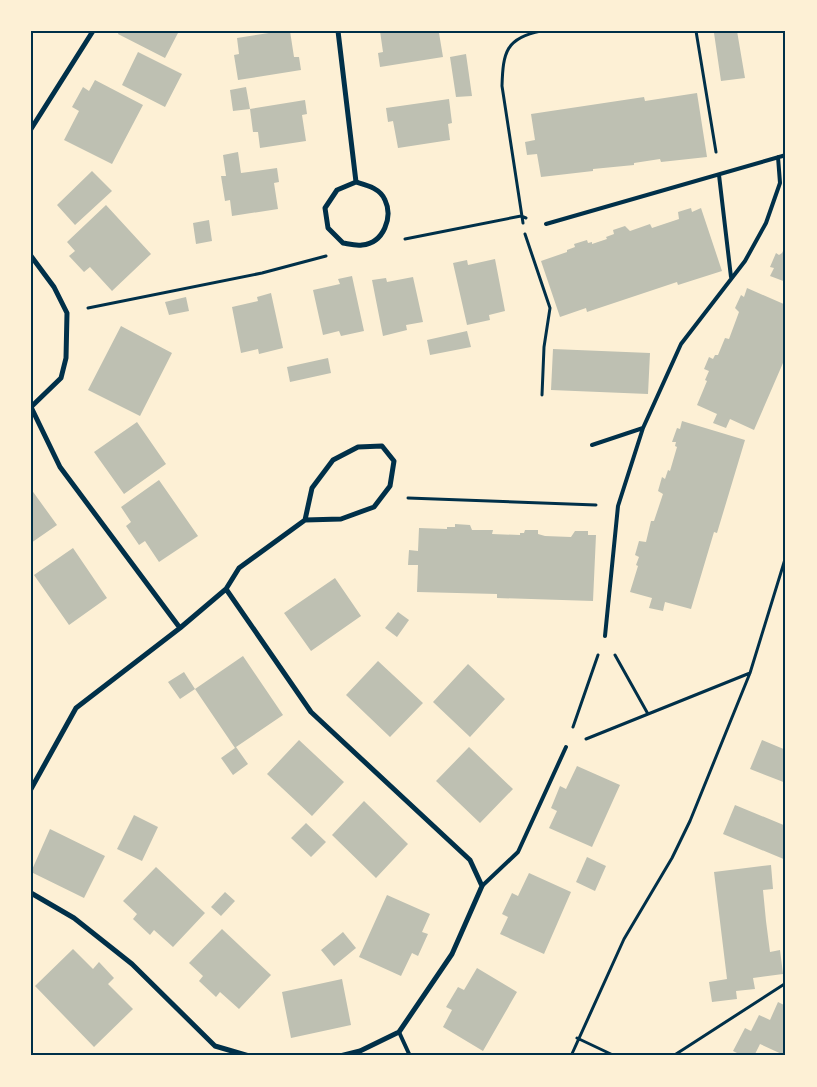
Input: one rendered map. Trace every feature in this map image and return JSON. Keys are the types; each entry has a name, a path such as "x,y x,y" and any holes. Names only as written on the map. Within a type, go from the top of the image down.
{"street":[{"path":"31,129 93,31"},
{"path":"338,31 356,182"},
{"path":"356,182 372,186 384,198 389,218 381,236 364,245 343,243 328,228 325,208 337,190 356,182"},
{"path":"31,256 54,287 67,312 66,358 61,378 31,407 60,467 180,628"},
{"path":"31,789 76,708 180,628 226,588 239,568 305,520 341,519 374,507 390,486 394,461 382,446 358,447 333,460 312,488 305,520"},
{"path":"226,588 311,712 470,860 482,886 452,954 399,1032 360,1051 340,1056"},
{"path":"31,893 74,918 132,964 215,1046 249,1056"}],"lane":[{"path":"546,224 786,155"},
{"path":"605,636 618,506 643,428 681,344 745,261 766,223 780,183 778,157"},
{"path":"719,175 731,277"},
{"path":"592,445 643,428"},
{"path":"482,886 518,852 566,747"},
{"path":"399,1032 410,1056"}],"path":[{"path":"541,31 524,34 513,41 506,51 502,68 502,86 521,216 550,308 544,346 542,395"},
{"path":"696,31 719,175"},
{"path":"67,312 262,273 364,245 447,232 521,216 546,224"},
{"path":"374,507 398,497 618,506"},
{"path":"571,1056 577,1038 624,939 672,858 690,821 750,673 786,556"},
{"path":"605,636 648,714"},
{"path":"566,747 605,636"},
{"path":"566,747 750,673"},
{"path":"673,1056 786,983"},
{"path":"577,1038 615,1056"}],"building":[{"path":"119,31 179,31 165,58 118,34"},
{"path":"290,31 294,57 299,57 301,70 238,80 234,55 239,54 237,38"},
{"path":"380,31 439,33 443,57 380,67 378,53 383,52"},
{"path":"737,31 745,78 721,81 714,33"},
{"path":"138,52 182,74 165,107 122,85"},
{"path":"466,54 472,96 456,97 450,57"},
{"path":"95,80 143,105 112,164 64,140 79,111 72,107 83,87 89,91"},
{"path":"246,87 250,109 233,111 230,90"},
{"path":"697,93 707,157 661,162 660,159 634,163 634,165 541,177 537,154 527,155 525,142 535,140 531,114 644,97 645,101"},
{"path":"449,99 452,123 448,124 450,140 398,148 393,121 388,122 386,108"},
{"path":"305,100 307,114 302,115 306,141 260,148 258,132 253,132 250,109"},
{"path":"238,152 241,173 277,168 279,182 274,183 278,209 232,216 230,200 225,201 221,176 226,176 223,155"},
{"path":"92,171 112,191 75,225 57,205"},
{"path":"106,205 151,254 112,291 90,267 84,272 69,256 75,251 67,242"},
{"path":"691,208 692,212 701,208 722,271 678,285 677,282 587,312 586,308 560,317 541,261 567,252 567,250 575,247 574,244 587,240 588,243 592,242 592,244 607,239 606,237 614,234 613,230 625,226 630,231 650,224 652,228 679,219 678,212"},
{"path":"209,220 212,241 196,244 193,223"},
{"path":"786,245 786,282 770,276 774,268 770,267 776,253 779,255 782,253"},
{"path":"495,259 505,311 489,315 490,320 467,325 453,263 467,260 468,265"},
{"path":"352,276 364,331 341,336 339,331 323,335 313,290 340,284 338,279"},
{"path":"413,277 423,322 406,325 407,330 383,336 372,280 386,278 387,282"},
{"path":"747,288 786,305 786,356 754,430 730,419 726,428 713,423 717,414 697,405 707,381 705,380 709,371 704,369 709,357 713,359 715,355 718,355 725,338 729,339 739,312 735,308 741,295 744,297"},
{"path":"271,293 283,348 259,354 258,349 241,353 232,307 258,301 257,297"},
{"path":"186,297 189,311 169,315 165,302"},
{"path":"121,326 172,353 140,416 88,390"},
{"path":"467,331 471,347 430,355 427,340"},
{"path":"553,349 650,353 648,394 551,390"},
{"path":"328,358 331,373 290,382 287,367"},
{"path":"682,421 745,440 717,533 714,532 691,609 665,602 663,611 649,608 652,598 630,592 638,566 636,565 639,557 635,555 639,541 646,542 651,521 654,521 663,494 658,491 662,477 665,479 668,470 670,471 677,447 675,446 676,442 672,442 677,428 680,429"},
{"path":"137,422 166,464 124,494 94,452"},
{"path":"159,480 198,536 159,562 145,541 139,545 126,526 131,522 121,507"},
{"path":"31,489 57,525 31,543"},
{"path":"455,524 470,525 472,530 493,530 492,534 520,535 525,530 538,530 538,534 545,536 571,537 575,531 588,531 588,535 596,535 593,601 497,598 497,594 417,592 418,565 408,565 409,550 418,551 419,528 447,529 447,527 455,527"},
{"path":"73,548 107,598 69,625 34,575"},
{"path":"335,578 361,616 311,651 284,613"},
{"path":"398,612 409,620 397,637 385,628"},
{"path":"243,656 283,715 236,747 248,764 233,775 221,758 235,748 195,689"},
{"path":"378,661 423,703 390,737 346,695"},
{"path":"468,664 505,699 470,737 433,702"},
{"path":"184,672 195,689 180,699 168,682"},
{"path":"299,740 344,782 312,816 267,774"},
{"path":"762,740 786,750 786,783 750,769"},
{"path":"469,747 513,789 480,823 436,781"},
{"path":"577,766 620,785 592,847 549,828 557,811 551,808 560,786 566,789"},
{"path":"364,801 408,844 376,878 332,835"},
{"path":"735,805 786,826 786,860 723,834"},
{"path":"134,815 158,827 142,861 117,849"},
{"path":"306,823 326,842 311,857 291,838"},
{"path":"50,829 105,856 84,898 31,872"},
{"path":"587,857 606,866 595,891 576,882"},
{"path":"771,865 773,889 763,890 766,921 770,952 780,950 783,974 753,978 755,989 736,991 737,999 712,1002 709,982 727,979 714,872"},
{"path":"156,867 205,913 173,947 154,930 150,935 133,919 137,914 123,901"},
{"path":"529,873 571,892 544,954 500,934 508,917 502,914 512,893 518,896"},
{"path":"225,892 235,901 221,916 211,907"},
{"path":"387,895 430,914 422,932 428,934 418,956 412,953 401,976 359,957"},
{"path":"222,929 271,975 239,1009 220,992 216,997 199,981 203,976 189,963"},
{"path":"343,932 356,948 334,966 321,950"},
{"path":"73,949 93,969 99,962 114,978 108,984 133,1009 94,1047 35,986"},
{"path":"477,968 517,992 483,1051 443,1027 452,1010 446,1007 458,987 464,990"},
{"path":"342,979 351,1025 291,1038 282,992"},
{"path":"778,1002 786,1006 786,1056 760,1044 754,1056 743,1056 733,1051 745,1028 751,1031 759,1015 770,1020"}]}
